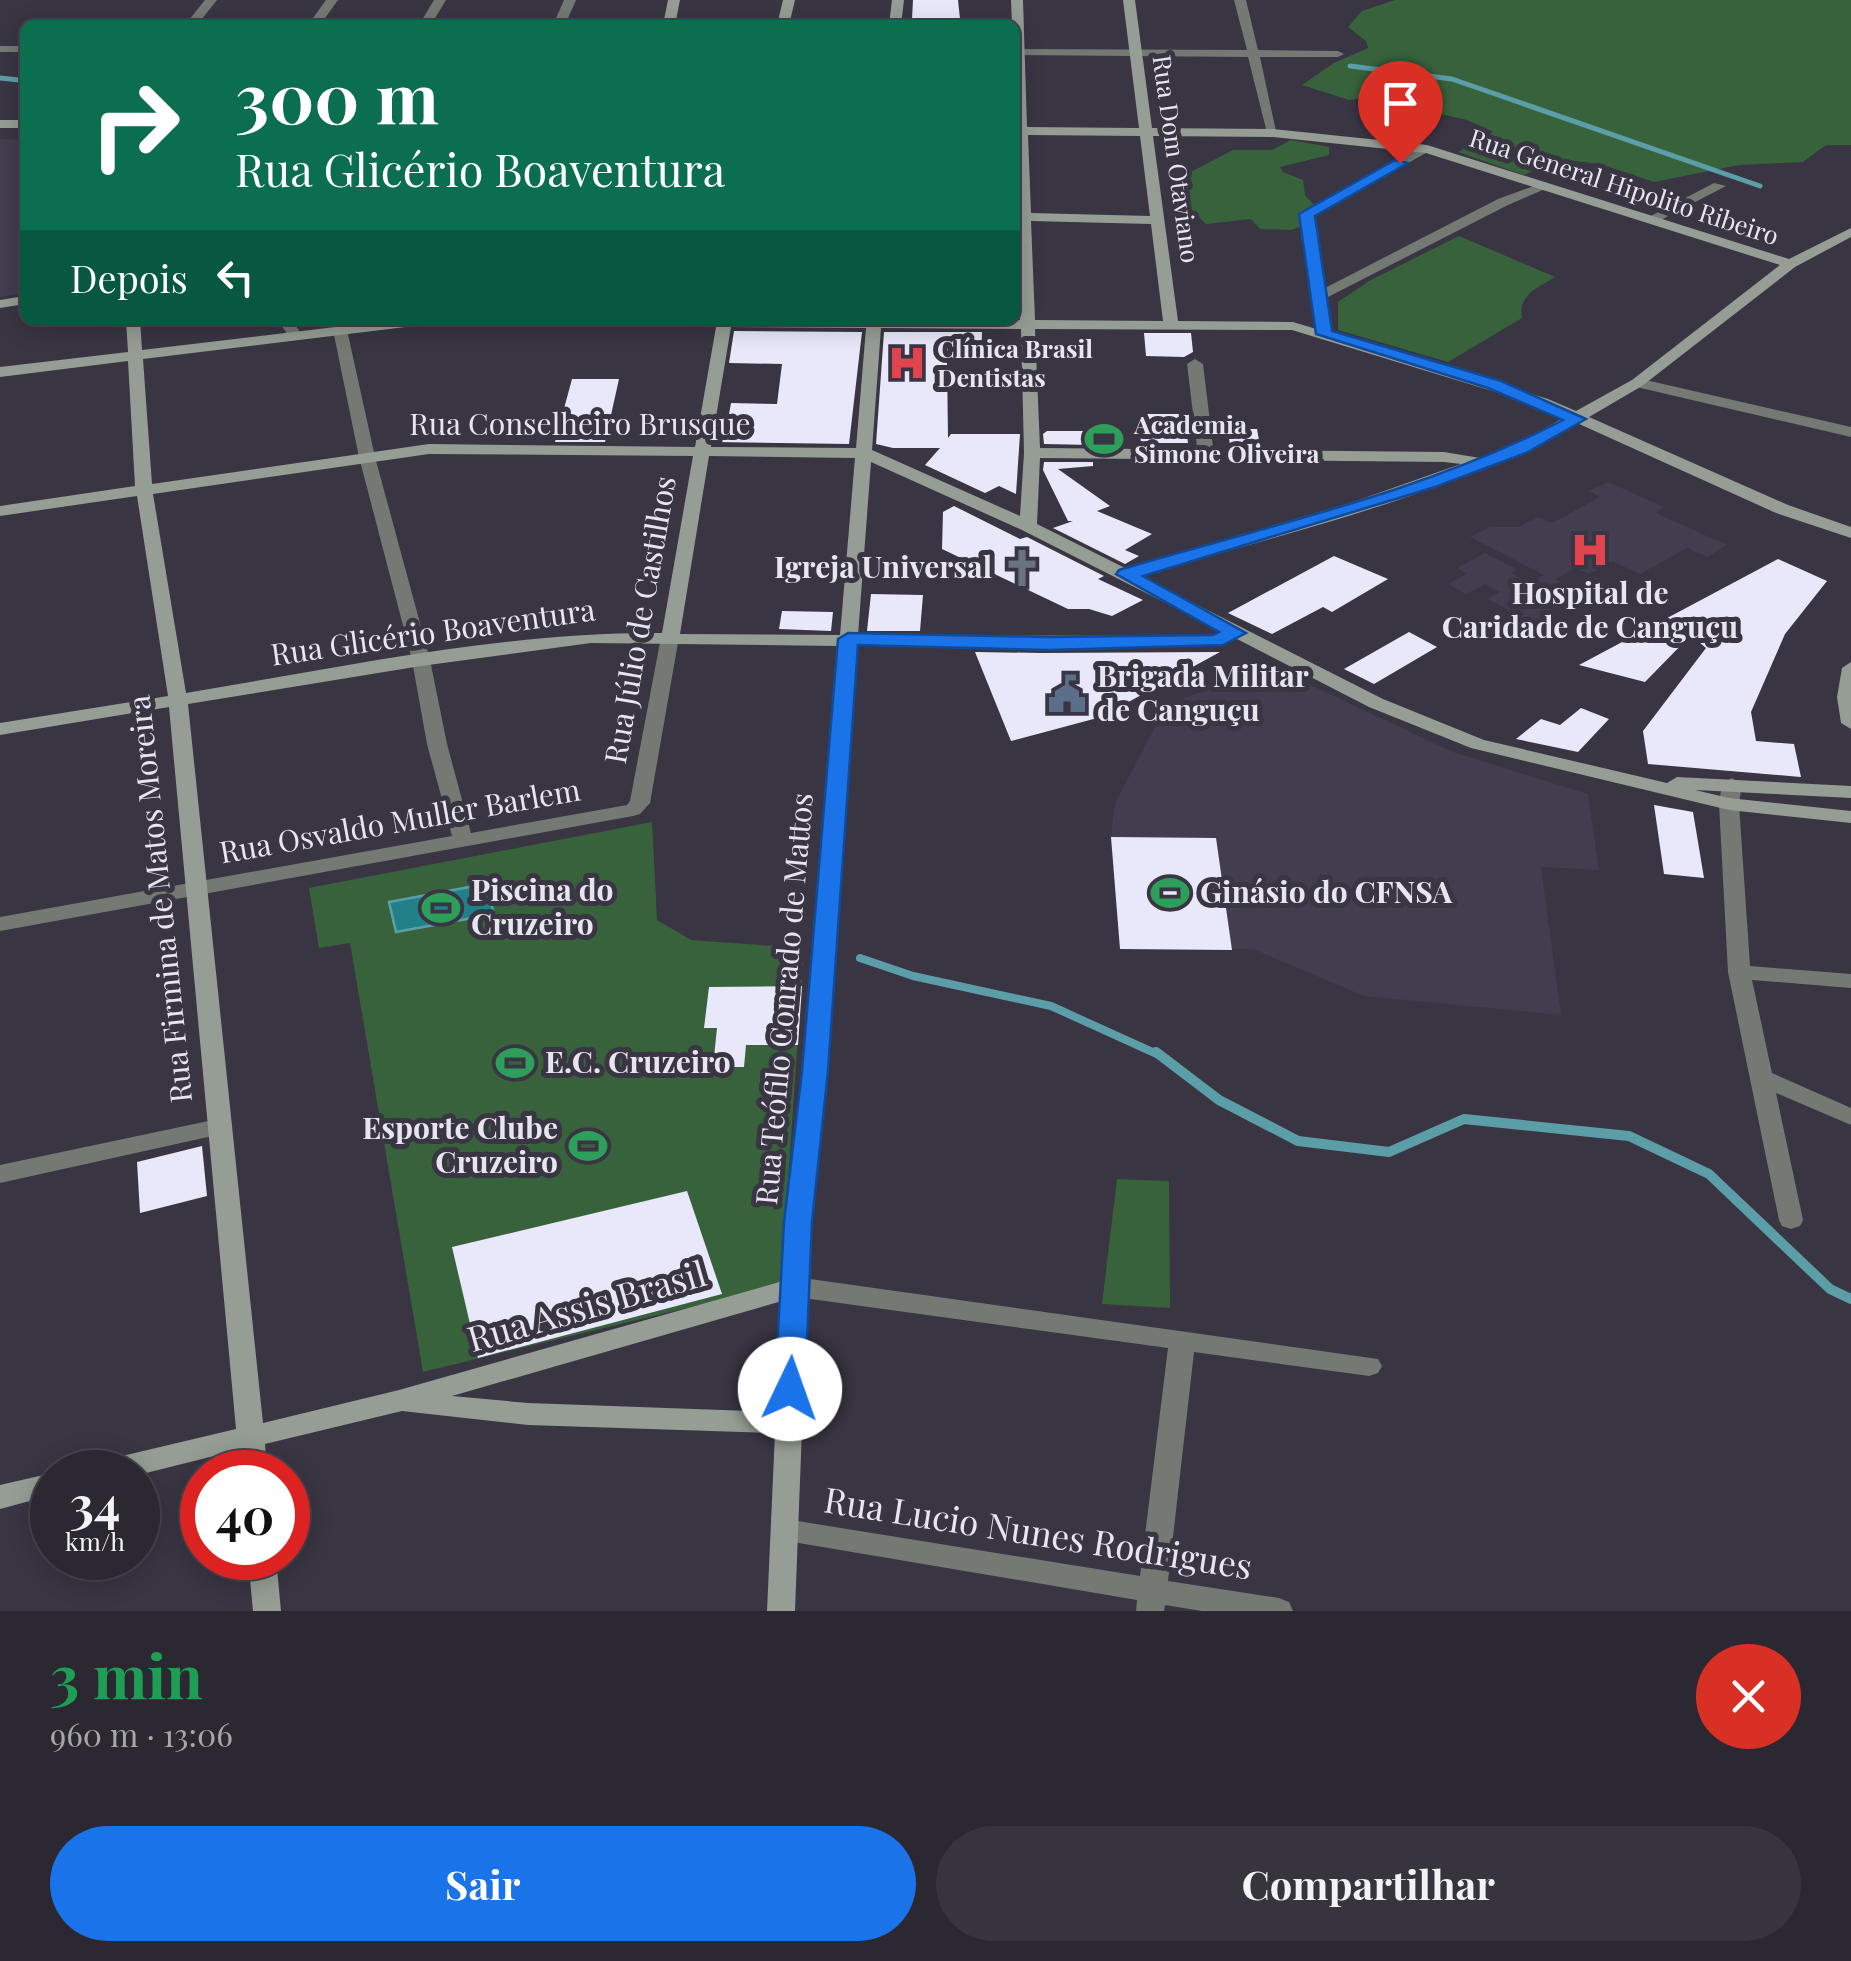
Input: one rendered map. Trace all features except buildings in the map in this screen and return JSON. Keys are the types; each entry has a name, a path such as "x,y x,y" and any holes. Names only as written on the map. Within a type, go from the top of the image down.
{"street":[{"path":"195,20 211,0"},
{"name":"Rua Dom Otaviano","path":"1129,0 1171,324"},
{"path":"1240,0 1272,133"},
{"path":"1020,52 1338,54"},
{"path":"1020,132 1020,217 1032,453 1028,526"},
{"name":"Rua General Hipolito Ribeiro","path":"1020,132 1272,133 1428,149 1790,264"},
{"path":"1324,334 1307,214 1428,149"},
{"path":"1321,295 1503,202 1545,186"},
{"path":"1650,220 1720,186"},
{"path":"1020,217 1160,220"},
{"path":"1126,574 1359,506 1484,464 1577,419 1637,383 1790,264 1851,232"},
{"path":"1020,323 1293,326 1494,384 1782,508 1851,533"},
{"name":"Rua Firmina de Matos Moreira","path":"133,325 144,491 178,701 252,1450"},
{"path":"288,325 295,335"},
{"path":"0,375 386,325"},
{"name":"Rua Júlio de Castilhos","path":"633,810 640,804 724,325"},
{"name":"Rua Teófilo Conrado de Mattos","path":"781,1611 798,1222 815,1071 874,325"},
{"path":"340,330 367,457 421,660 437,744 462,840"},
{"path":"1195,364 1206,456"},
{"path":"1637,383 1851,432"},
{"name":"Rua Conselheiro Brusque","path":"0,511 429,449 865,453"},
{"path":"865,453 1028,526 1376,703 1478,744 1630,782 1731,794 1851,818"},
{"path":"1032,453 1444,457 1484,464"},
{"name":"Rua Glicério Boaventura","path":"0,729 552,641 670,637 1160,642 1216,641 1236,633"},
{"path":"1851,668 1846,697 1851,723"},
{"path":"1731,794 1851,792"},
{"path":"1731,794 1739,972 1791,1220"},
{"name":"Rua Osvaldo Muller Barlem","path":"0,924 633,810"},
{"path":"1739,972 1851,981"},
{"path":"1762,1078 1851,1117"},
{"path":"0,1174 218,1126"},
{"path":"796,1287 1369,1366"},
{"name":"Rua Assis Brasil","path":"160,1458 400,1401 796,1287"},
{"path":"1152,1602 1182,1340"},
{"name":"Rua Assis Brasil","path":"400,1401 528,1414 788,1423"},
{"path":"0,1497 30,1490"},
{"name":"Rua Lucio Nunes Rodrigues","path":"785,1530 1152,1602 1279,1611"},
{"path":"264,1580 267,1611"}],"shaded area":[{"path":"0,139 20,140 20,294 0,297"},
{"name":"Hospital de Caridade de Canguçu","path":"1608,482 1664,507 1656,513 1727,545 1707,557 1687,548 1640,574 1612,561 1589,574 1576,568 1555,579 1582,593 1560,606 1528,590 1521,594 1553,611 1532,622 1487,599 1500,592 1485,584 1466,594 1448,584 1467,574 1457,568 1485,553 1517,569 1511,573 1530,583 1544,575 1470,537 1490,527 1519,527 1538,517 1552,523 1600,497 1589,491"},
{"path":"1268,665 1453,752 1588,794 1599,870 1541,867 1561,1015 1364,996 1253,949 1120,949 1111,837 1115,803 1166,706"}],"green space":[{"path":"1395,0 1851,0 1851,145 1826,145 1803,162 1739,165 1654,182 1600,164 1557,159 1524,175 1458,152 1493,132 1467,120 1419,109 1421,102 1401,93 1349,100 1302,85 1334,63 1368,48 1366,41 1348,27 1362,11"},
{"path":"1291,140 1329,147 1329,155 1280,167 1303,180 1305,195 1314,205 1303,212 1302,226 1291,230 1260,229 1251,219 1206,224 1178,197 1189,187 1181,177 1233,150 1272,150"},
{"path":"1459,236 1555,277 1526,298 1522,318 1448,362 1338,330 1338,302 1369,281"},
{"name":"Esporte Clube Cruzeiro","path":"652,822 657,920 691,940 804,948 781,1285 423,1372 350,943 319,948 309,888"},
{"path":"1117,1179 1169,1181 1170,1308 1102,1304"}],"water":[{"name":"Piscina do Cruzeiro","path":"486,884 494,914 396,932 389,902"}],"waterway":[{"path":"1350,66 1452,79 1760,186"},
{"path":"0,78 20,81"},
{"path":"860,958 913,976 1051,1006 1159,1055"},
{"path":"1156,1052 1219,1100 1298,1141 1389,1152 1464,1119 1629,1136 1709,1174 1830,1289 1851,1299"}],"place":[{"name":"Clínica Brasil Dentistas","path":"907,363"},
{"name":"Academia Simone Oliveira","path":"1104,439"},
{"name":"Hospital de Caridade de Canguçu","path":"1590,550"},
{"name":"Igreja Universal","path":"1022,568"},
{"name":"Brigada Militar de Canguçu","path":"1067,694"},
{"name":"Ginásio do CFNSA","path":"1170,893"},
{"name":"Piscina do Cruzeiro","path":"441,908"},
{"name":"E.C. Cruzeiro","path":"515,1063"},
{"name":"Esporte Clube Cruzeiro","path":"588,1146"}],"route":[{"path":"790,1389 798,1222 815,1071 848,639 1049,644 1216,641 1236,633 1126,574 1428,484 1520,450 1577,419 1494,384 1324,334 1307,214 1400,163"}]}
